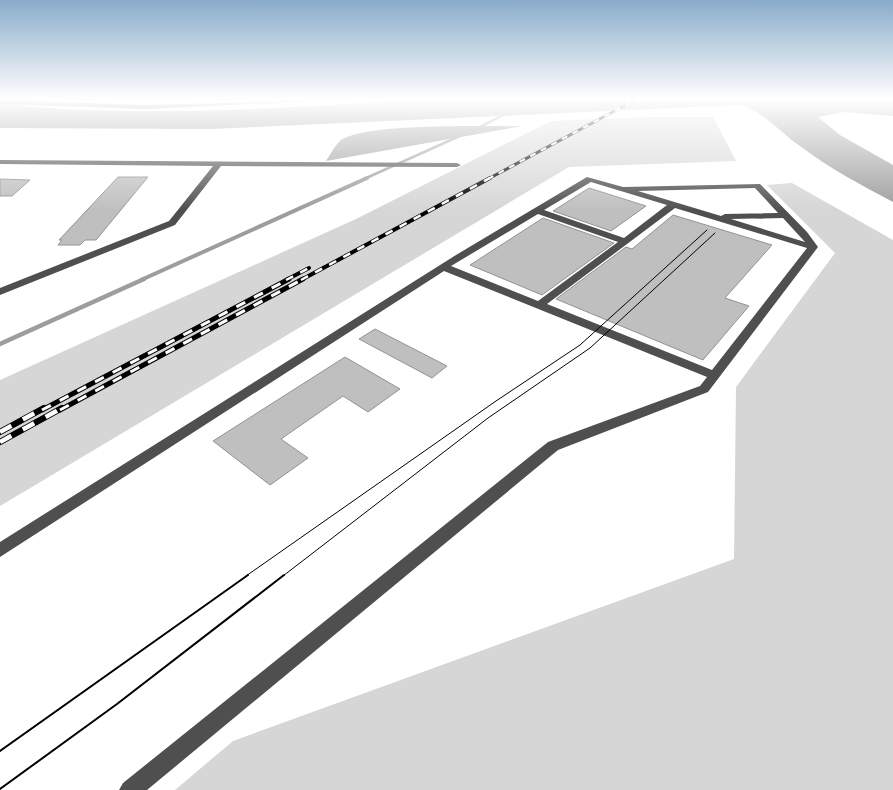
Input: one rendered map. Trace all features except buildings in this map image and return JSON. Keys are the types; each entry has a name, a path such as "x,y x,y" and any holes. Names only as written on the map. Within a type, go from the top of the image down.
{"street":[{"path":"0,162 457,164"},
{"path":"0,292 172,223 219,163"},
{"path":"0,550 444,267 590,180 813,247"},
{"path":"621,189 757,186 804,234 813,247"},
{"path":"539,305 673,205"},
{"path":"538,210 625,241"},
{"path":"714,217 784,214"},
{"path":"130,790 553,446 704,389 813,247"},
{"path":"444,267 714,375"}],"shaded area":[{"path":"349,137 461,137 326,161 339,142"},
{"path":"519,137 723,137 736,161 569,167 0,506 0,380 356,219"},
{"path":"788,137 843,137 893,165 893,202 834,169"},
{"path":"792,183 893,240 893,790 175,790 233,741 734,559 736,387 835,253 767,185"}],"waterway":[{"path":"364,179 458,137"},
{"path":"141,280 367,178"},
{"path":"0,344 144,279"}],"tram line":[{"path":"246,576 496,401 580,345 707,230"},
{"path":"283,576 488,418 590,348 715,233"},
{"path":"0,751 248,575"},
{"path":"0,789 117,704 284,575"}],"railway":[{"path":"488,179 566,137"},
{"path":"301,280 490,178"},
{"path":"286,280 309,268"},
{"path":"42,410 289,279"},
{"path":"60,410 303,279"},
{"path":"0,432 44,408"},
{"path":"0,442 62,408"}]}
